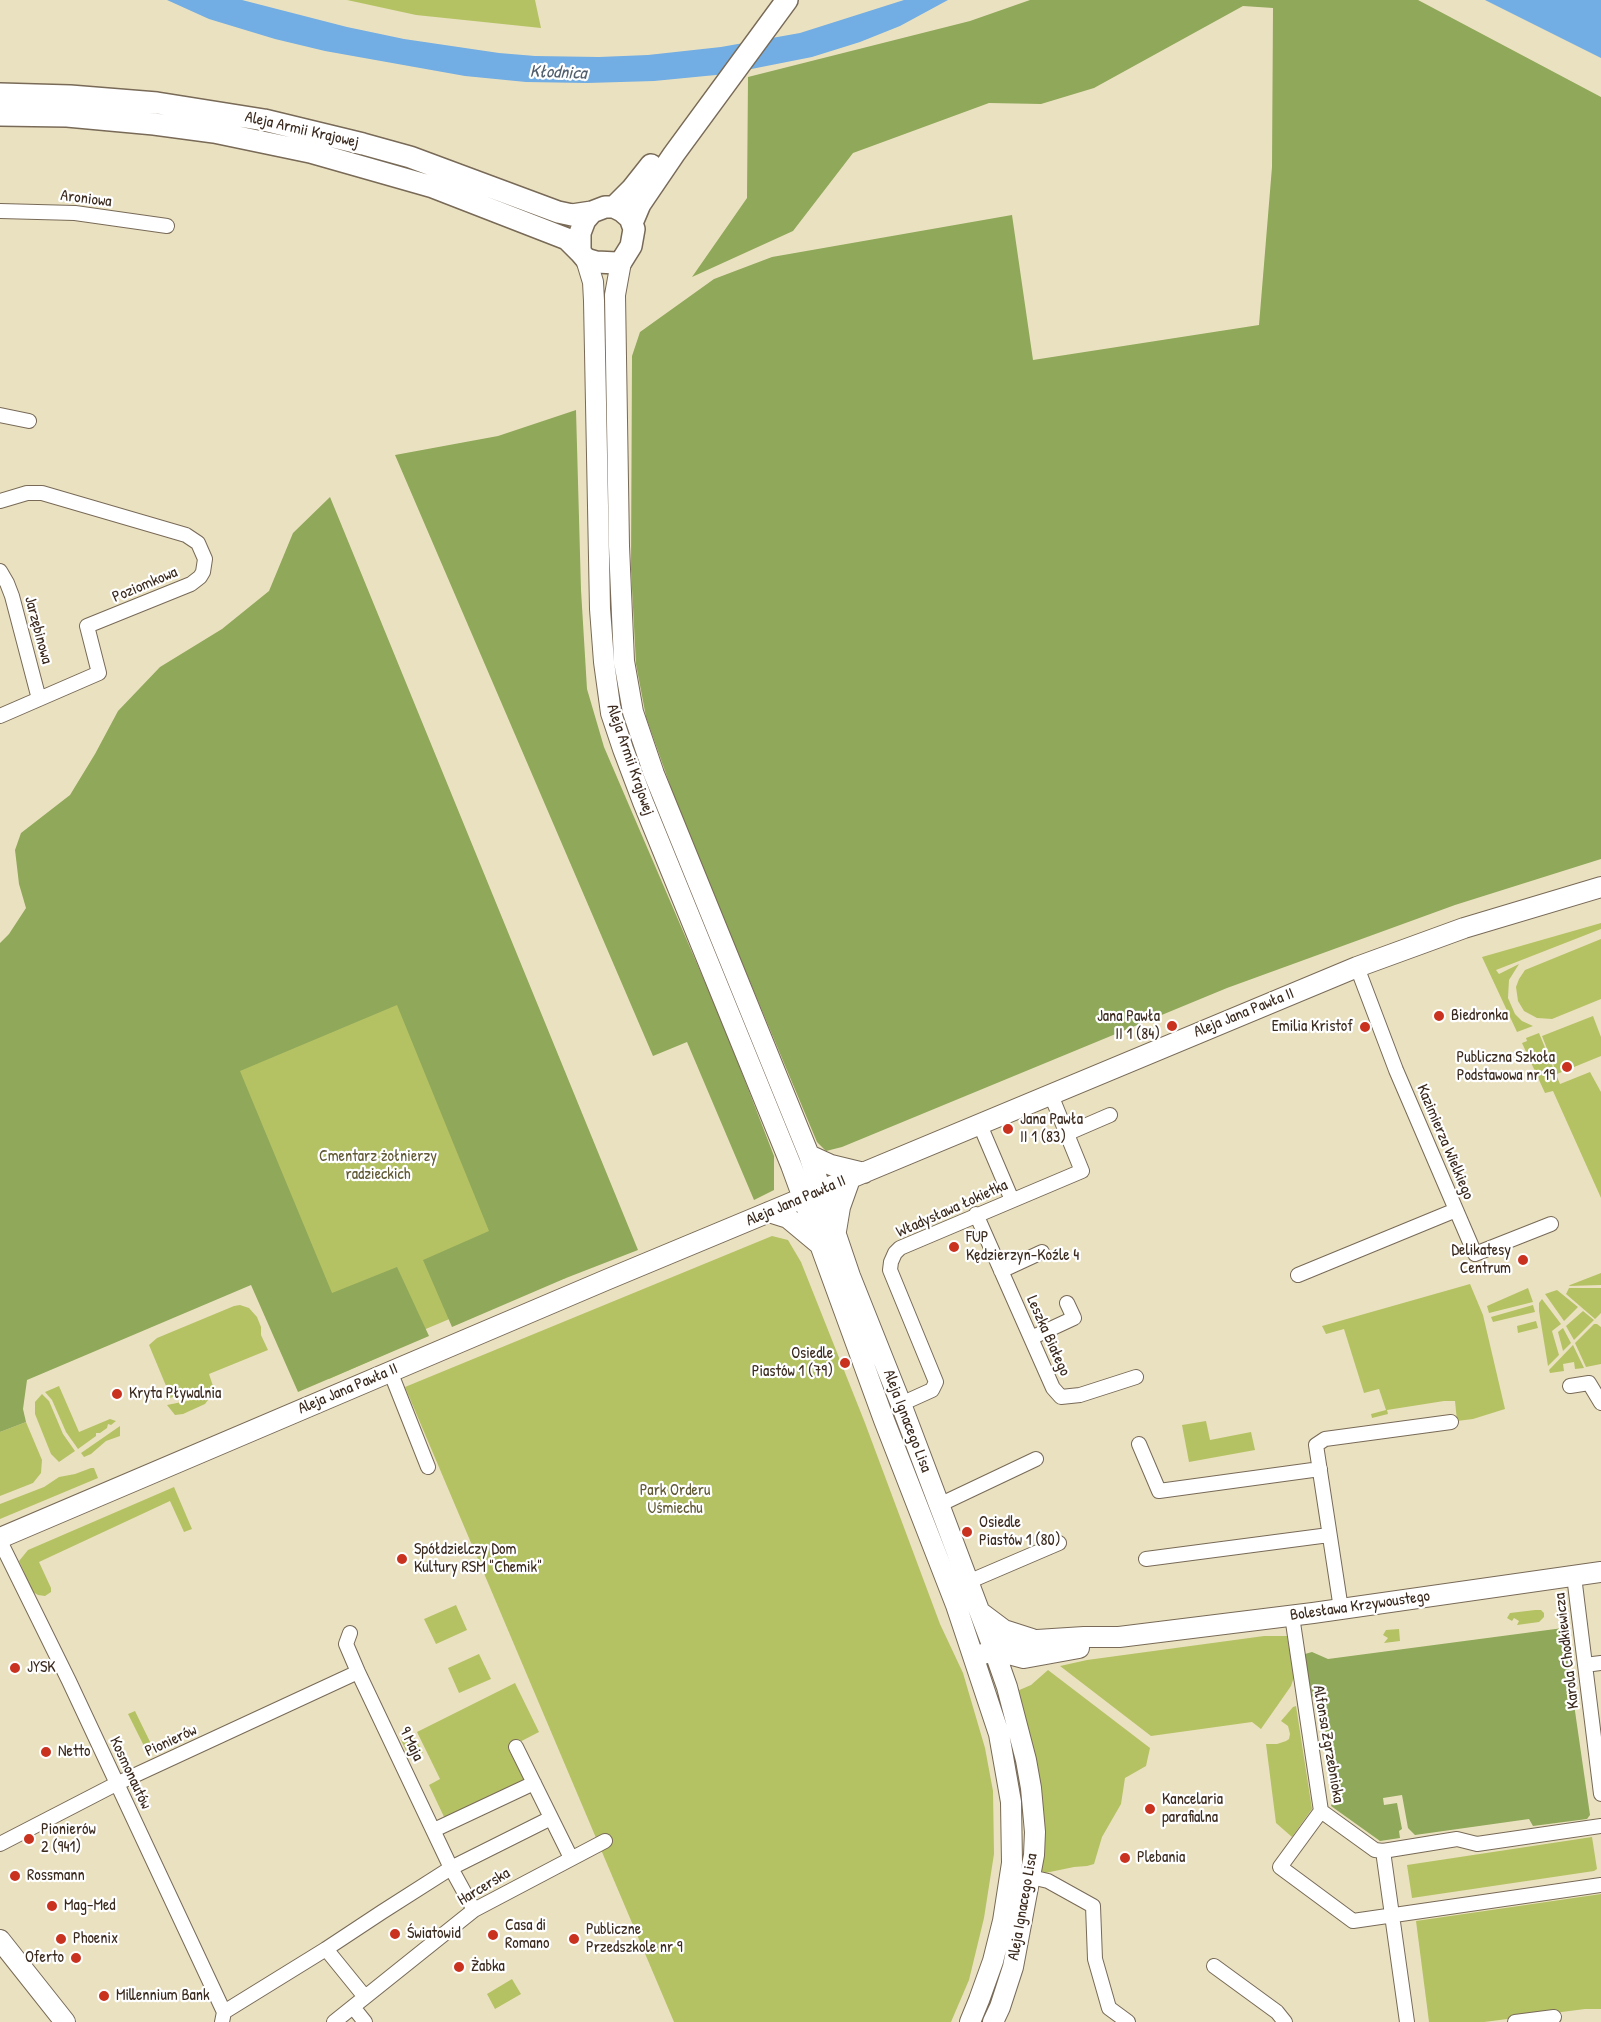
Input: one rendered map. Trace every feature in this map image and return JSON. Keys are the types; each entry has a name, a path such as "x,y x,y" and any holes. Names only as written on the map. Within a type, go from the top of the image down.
{"main road":[{"path":"632,223 622,211 614,207 605,207 592,212 585,220 579,238 583,256 605,264 621,262 633,240 632,223 636,210 692,120 772,0"},
{"path":"614,207 692,120 787,0"},
{"name":"Aleja Armii Krajowej","path":"0,94 70,96 157,103 264,120 410,157 558,212 572,215 592,212"},
{"name":"Aleja Armii Krajowej","path":"0,114 67,116 154,124 214,132 310,152 434,187 567,240 583,256 591,271 594,301 600,609 611,713 622,749 643,802 804,1198"},
{"name":"Aleja Armii Krajowej","path":"621,262 616,284 615,320 621,610 628,693 654,774 822,1190"},
{"name":"Aleja Jana Pawła II","path":"0,1539 390,1371 1357,967 1464,928 1601,887"},
{"path":"792,1166 786,1189 769,1212 788,1218 828,1239 840,1207 857,1176 809,1155"},
{"name":"Aleja Ignacego Lisa","path":"822,1190 828,1239 974,1657 999,1734 1006,1772 1011,1802 1012,1863 1003,1921 993,1961 970,2022"},
{"name":"Aleja Ignacego Lisa","path":"804,1198 850,1276 901,1404 1007,1687 1032,1788 1035,1832 1031,1877 1013,1967 993,2022"},
{"name":"Bolesława Krzywoustego","path":"994,1650 1037,1640 1119,1637 1292,1616 1601,1572"},
{"name":"Bolesława Krzywoustego","path":"980,1612 1004,1630 1037,1640"},
{"name":"Bolesława Krzywoustego","path":"994,1650 1024,1658 1094,1645 1119,1637"},
{"path":"974,1657 994,1650"},
{"path":"1007,1687 1024,1658"},
{"path":"0,1940 65,2022"}],"street":[{"name":"Aroniowa","path":"0,211 75,213 167,226"},
{"path":"0,415 29,421"},
{"name":"Poziomkowa","path":"0,501 27,493 52,496 186,535 198,543 205,560 200,578 191,584 87,626 99,673 0,716"},
{"name":"Jarzębinowa","path":"0,571 12,596 39,699"},
{"name":"Kazimierza Wielkiego","path":"1357,967 1396,1071 1475,1254 1551,1224"},
{"name":"Władysława Łokietka","path":"901,1404 932,1390 936,1382 890,1270 891,1263 900,1248 1082,1171 1051,1095"},
{"path":"1066,1134 1110,1115"},
{"path":"980,1125 1012,1200"},
{"path":"1298,1275 1456,1210"},
{"name":"Leszka Białego","path":"976,1214 1053,1388 1061,1397 1080,1395 1136,1377"},
{"path":"1001,1271 1042,1252"},
{"path":"1031,1338 1074,1318 1067,1303"},
{"path":"390,1371 428,1467"},
{"path":"1570,1386 1589,1383 1601,1403"},
{"path":"1341,1609 1316,1445 1325,1439 1451,1422"},
{"path":"1139,1444 1159,1491 1320,1468"},
{"path":"939,1505 1036,1459"},
{"path":"1146,1559 1329,1535"},
{"name":"Kosmonautów","path":"0,1539 69,1681 223,2017"},
{"path":"968,1582 1059,1543"},
{"name":"Karola Chodkiewicza","path":"1574,1576 1598,1747 1601,1794"},
{"name":"Alfonsa Zgrzebnioka","path":"1292,1616 1321,1811 1375,1850 1383,1851"},
{"name":"9 Maja","path":"350,1634 346,1644 358,1672 451,1868 474,1910"},
{"path":"1585,1665 1601,1663"},
{"name":"Pionierów","path":"0,1844 116,1784 358,1672"},
{"path":"516,1747 571,1858"},
{"path":"434,1830 534,1783"},
{"path":"1321,1811 1280,1867 1353,1921 1601,1885"},
{"path":"223,2017 451,1868 551,1818"},
{"path":"1407,2022 1383,1851 1457,1839 1477,1844 1601,1826"},
{"name":"Harcerska","path":"334,2022 474,1910 605,1841"},
{"path":"1031,1877 1048,1881 1093,1906 1095,1959 1109,2008 1128,2022"},
{"path":"327,1949 365,1997"},
{"path":"1214,1966 1277,2012 1285,2022"},
{"path":"353,2007 365,2022"},
{"path":"1515,2022 1554,2017"}],"green space":[{"path":"347,0 535,0 541,28 416,15"},
{"path":"1030,0 1418,0 1601,97 1601,859 1455,905 1227,988 842,1147 826,1151 817,1142 682,819 646,717 636,664 631,569 632,356 640,332 714,279 772,257 1012,215 1033,360 1259,325 1272,167 1273,8 1243,6 1094,88 1041,104 989,103 853,153 793,231 692,277 747,198 748,77 970,21"},
{"path":"576,410 581,590 587,689 604,747 725,1029 774,1156 774,1190 754,1200 687,1042 653,1056 395,455 498,436"},
{"path":"330,497 638,1250 452,1327 423,1260 489,1231 397,1005 240,1071 332,1293 397,1267 429,1336 298,1392 251,1285 27,1380 23,1409 26,1422 0,1432 0,943 9,934 26,908 19,884 15,850 21,833 70,795 118,711 160,667 222,629 269,591 293,533"},
{"path":"1601,923 1601,929 1496,970 1499,974 1519,964 1509,980 1508,998 1515,1014 1522,1021 1533,1026 1517,1032 1482,957"},
{"path":"1601,939 1601,999 1552,1019 1537,1018 1524,1011 1518,1001 1516,987 1525,970"},
{"name":"Cmentarz żołnierzy radzieckich","path":"426,953 566,1278 478,1307 402,1339 404,1346 329,1379 189,1055"},
{"path":"1593,1016 1601,1037 1601,1056 1557,1074 1542,1036"},
{"path":"1539,1033 1560,1084 1590,1072 1601,1092 1601,1198 1553,1091 1545,1093 1522,1043 1527,1041 1526,1038"},
{"name":"Park Orderu Uśmiechu","path":"772,1236 788,1240 801,1262 865,1423 940,1624 963,1673 985,1748 993,1791 994,1854 984,1918 969,1980 951,2022 674,2022 405,1387"},
{"path":"1601,1273 1601,1285 1569,1286 1570,1285"},
{"path":"1470,1284 1483,1315 1505,1409 1473,1419 1457,1421 1455,1401 1444,1401 1387,1410 1388,1414 1372,1418 1371,1414 1386,1410 1379,1389 1364,1393 1344,1329 1326,1334 1322,1326"},
{"path":"1528,1288 1533,1302 1489,1313 1487,1306"},
{"path":"1569,1288 1601,1288 1601,1313 1595,1319 1566,1294"},
{"path":"1557,1290 1578,1307 1564,1321 1545,1294"},
{"path":"1542,1299 1561,1324 1552,1331 1559,1355 1548,1366 1539,1311 1539,1303"},
{"path":"240,1305 249,1308 257,1317 261,1335 268,1350 209,1374 214,1389 201,1394 192,1396 189,1393 187,1396 177,1398 175,1396 166,1400 169,1393 149,1345 157,1338"},
{"path":"1533,1305 1535,1312 1493,1322 1491,1317"},
{"path":"1583,1311 1594,1320 1574,1340 1566,1326"},
{"path":"1536,1321 1538,1328 1518,1333 1517,1326"},
{"path":"1594,1324 1601,1327 1601,1364 1586,1367 1575,1343"},
{"path":"1563,1328 1571,1343 1563,1351 1558,1332"},
{"path":"1573,1345 1584,1368 1575,1369 1574,1362 1563,1364 1564,1371 1550,1373 1549,1370"},
{"path":"59,1386 79,1432 110,1419 116,1421 111,1425 108,1424 107,1428 96,1433 96,1436 78,1449 66,1432 52,1400 45,1392"},
{"path":"42,1394 49,1401 63,1434 75,1451 59,1462 51,1454 35,1414 35,1402"},
{"path":"211,1396 205,1404 183,1414 175,1415 167,1405"},
{"path":"1206,1421 1210,1440 1251,1432 1255,1450 1189,1462 1182,1425"},
{"path":"26,1422 42,1460 41,1473 33,1483 0,1496 0,1432"},
{"path":"120,1426 120,1436 106,1441 84,1457 81,1453"},
{"path":"94,1468 98,1478 0,1519 0,1504 44,1487 59,1477"},
{"path":"174,1487 192,1529 184,1532 170,1501 39,1562 51,1592 45,1596 33,1592 19,1561 28,1550"},
{"path":"456,1605 467,1630 436,1644 424,1619"},
{"path":"1541,1610 1544,1613 1544,1617 1539,1622 1517,1625 1519,1621 1507,1618 1510,1613"},
{"path":"1563,1628 1590,1815 1587,1819 1533,1826 1529,1819 1415,1835 1408,1828 1402,1795 1383,1798 1384,1805 1397,1803 1402,1829 1399,1831 1400,1838 1380,1841 1331,1806 1335,1795 1320,1696 1309,1697 1303,1657 1305,1654 1312,1652 1328,1659"},
{"path":"1399,1629 1400,1641 1384,1643 1388,1638 1383,1635 1386,1630"},
{"path":"1264,1636 1287,1636 1294,1677 1291,1686 1261,1729 1252,1722 1151,1736 1060,1666 1087,1660"},
{"path":"479,1654 491,1679 459,1693 448,1668"},
{"path":"1048,1670 1150,1748 1146,1766 1125,1778 1121,1804 1102,1837 1094,1864 1045,1873 1040,1870 1017,1691 1031,1685"},
{"path":"515,1683 539,1732 508,1748 524,1780 445,1819 429,1785 440,1779 417,1732"},
{"path":"1296,1706 1312,1809 1292,1837 1276,1823 1266,1744 1277,1744 1289,1739 1288,1726 1281,1721"},
{"path":"135,1711 154,1750 148,1754 128,1714"},
{"path":"413,1734 423,1753 413,1751 407,1753 401,1740"},
{"path":"1592,1837 1597,1869 1594,1871 1412,1898 1407,1865"},
{"path":"1601,1894 1601,2009 1484,2022 1429,2022 1416,1921"},
{"path":"512,1979 521,1994 495,2009 487,1994"}],"water":[{"name":"Kłodnica","path":"167,0 242,0 404,39 499,53 599,57 648,55 721,47 800,33 904,0 948,0 900,26 860,42 812,57 726,74 654,81 587,83 526,82 465,76 325,51 209,19"},
{"path":"1485,0 1601,0 1601,58"}],"place":[{"name":"Biedronka","path":"1439,1016"},
{"name":"Jana Pawła II 1 (84)","path":"1172,1026"},
{"name":"Emilia Kristof","path":"1365,1027"},
{"name":"Publiczna Szkoła Podstawowa nr 19","path":"1567,1067"},
{"name":"Jana Pawła II 1 (83)","path":"1008,1129"},
{"name":"FUP Kędzierzyn-Koźle 4","path":"954,1247"},
{"name":"Delikatesy Centrum","path":"1523,1260"},
{"name":"Osiedle Piastów 1 (79)","path":"845,1363"},
{"name":"Kryta Pływalnia","path":"117,1394"},
{"name":"Osiedle Piastów 1 (80)","path":"967,1532"},
{"name":"Spółdzielczy Dom Kultury RSM \"Chemik\"","path":"402,1559"},
{"name":"JYSK","path":"15,1668"},
{"name":"Netto","path":"46,1752"},
{"name":"Kancelaria parafialna","path":"1150,1809"},
{"name":"Pionierów 2 (941)","path":"29,1839"},
{"name":"Plebania","path":"1125,1858"},
{"name":"Rossmann","path":"15,1876"},
{"name":"Mag-Med","path":"52,1906"},
{"name":"Światowid","path":"395,1934"},
{"name":"Casa di Romano","path":"493,1935"},
{"name":"Phoenix","path":"61,1939"},
{"name":"Publiczne Przedszkole nr 9","path":"574,1939"},
{"name":"Oferto","path":"76,1958"},
{"name":"Żabka","path":"459,1967"},
{"name":"Millennium Bank","path":"104,1996"}]}
